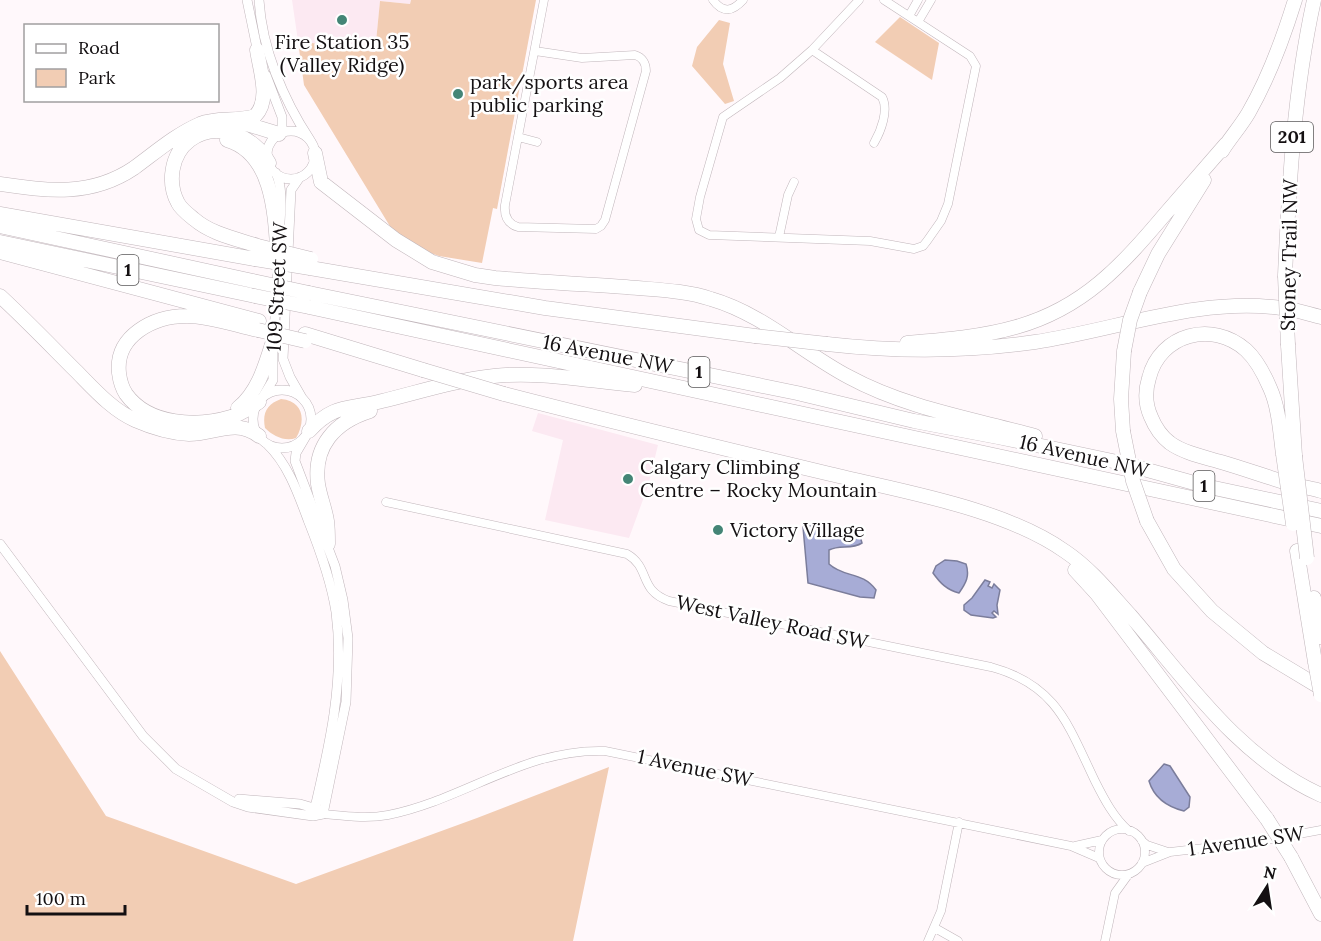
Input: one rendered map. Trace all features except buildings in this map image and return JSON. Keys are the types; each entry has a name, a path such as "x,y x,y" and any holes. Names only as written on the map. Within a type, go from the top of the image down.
{"highway":[{"path":"827,344 890,345 981,335 1016,327 1066,308 1107,278 1138,247 1248,115 1280,49 1295,0"},
{"name":"Stoney Trail NW","path":"1302,554 1301,512 1289,455 1285,276 1292,143 1306,38 1314,0"},
{"path":"0,184 59,191 78,190 99,184 134,168 178,135 203,123 255,117 263,104 264,90 257,50"},
{"path":"232,119 281,133"},
{"path":"256,253 195,221 178,204 172,186 173,167 178,155 189,141 198,135 218,132 241,136 253,142 272,168"},
{"path":"198,135 235,142 249,153 262,170 271,189 278,260"},
{"path":"1226,144 1158,254 1140,292 1124,351 1121,399 1123,431 1133,481 1147,521 1174,569 1212,611 1263,653 1321,688"},
{"path":"313,146 318,174 326,187 396,240 432,262 475,275 495,278 650,289 689,293 714,299 749,314 850,378 880,392 912,403 1065,444 1087,456"},
{"path":"0,214 256,253 408,284 545,308 755,336 896,351 985,348 1036,342 1196,309 1245,305 1283,308 1321,317"},
{"name":"16 Avenue NW","path":"0,226 253,281 309,300 682,388 1321,526"},
{"name":"16 Avenue NW","path":"0,242 255,296 309,300 798,393 914,421 1087,456 1205,486 1321,511"},
{"path":"0,252 504,394 676,439 936,500 1032,530 1068,552 1101,582 1219,719 1247,746 1276,770 1321,795"},
{"path":"0,296 111,405 134,419 163,430 189,434 240,427 252,430 263,440"},
{"path":"259,325 186,316 164,319 143,327 129,337 121,351 118,364 120,381 126,394 139,408 174,422 215,421 234,416 261,400"},
{"path":"1321,491 1294,485 1201,456 1168,442 1156,428 1147,409 1146,389 1150,372 1158,356 1171,343 1186,336 1199,333 1219,335 1245,349 1256,361 1271,390 1289,455 1302,554 1315,662 1321,695"},
{"path":"215,421 239,408 252,393 274,338"},
{"path":"308,433 318,421 337,409 367,405 442,386 496,376 547,376 682,388"},
{"path":"328,544 327,521 318,482 319,464 324,446 337,427 344,422 405,396"},
{"path":"1002,519 1046,547 1080,574 1124,628 1267,819 1291,857 1321,914"},
{"name":"201","path":"1302,554 1321,637"}],"street":[{"path":"247,0 257,50 282,117 281,133 269,147 272,168 288,178 300,177 313,165 313,146 299,123 278,78 266,43 259,0"},
{"path":"535,51 590,58 633,55 641,58 645,65 646,71 605,220 601,226 593,230 522,228 508,222 504,210 544,0"},
{"path":"713,0 721,8 729,10 737,7 743,0"},
{"path":"859,0 812,50 780,78 723,117 696,219 699,230 709,235 870,241 914,249 922,246 941,222 949,196 976,66 970,56 884,0"},
{"path":"909,16 918,0"},
{"path":"918,22 931,0"},
{"path":"812,50 882,97 885,107 880,133 874,143"},
{"path":"281,133 301,132 313,146"},
{"path":"518,137 537,142"},
{"name":"109 Street SW","path":"261,400 272,384 274,374 282,194 280,183 272,168"},
{"name":"109 Street SW","path":"300,177 291,189 283,359 302,398"},
{"path":"779,237 788,195 794,182"},
{"path":"0,544 148,742 176,769 217,792 247,800 300,804 314,812 324,814 342,726 348,673 348,638 343,600 328,544 295,461 296,453 308,433 311,421 310,411 302,398 293,392 282,390 272,392 261,400 255,411 254,422 263,440 276,452 298,494 322,555 336,612 339,660 337,694 314,812"},
{"path":"263,440 277,448 288,447 298,443 308,433"},
{"name":"West Valley Road SW","path":"386,502 627,554 639,564 653,593 669,601 962,661 1017,675 1036,687 1056,707 1110,808 1129,831"},
{"name":"1 Avenue SW","path":"324,814 366,817 399,812 546,757 591,750 616,752 959,822 1071,846 1099,858"},
{"path":"1104,838 1116,830 1129,831 1142,841 1145,849 1142,863 1136,870 1119,875 1103,866 1099,858 1099,849 1104,838 1111,829 1110,808"},
{"path":"928,941 941,911 959,822"},
{"name":"1 Avenue SW","path":"1142,863 1170,852 1256,842 1321,830"},
{"name":"1 Avenue SW","path":"1071,846 1104,838"},
{"name":"1 Avenue SW","path":"1142,841 1155,849 1170,852"},
{"path":"1110,872 1115,893"},
{"path":"1105,941 1115,893 1128,874"},
{"path":"935,928 958,941"}],"shaded area":[{"path":"292,0 411,0 410,4 380,1 375,52 298,41"},
{"path":"538,413 658,445 648,486 629,538 545,520 563,440 532,431"}],"green space":[{"path":"411,0 536,0 497,209 493,208 482,263 439,256 411,246 391,228 304,85 298,41 375,52 380,1 410,4"},
{"path":"900,17 939,43 932,80 875,42"},
{"path":"719,20 730,23 723,64 734,101 725,104 692,66 697,47"},
{"path":"281,399 294,404 301,413 301,425 296,438 279,438 265,428 264,418 267,410"},
{"path":"0,651 106,816 296,884 609,767 573,941 0,941"}],"water":[{"path":"806,525 860,536 862,543 858,545 829,550 829,564 871,584 876,590 874,598 860,597 808,583 803,527"},
{"path":"945,560 966,564 967,579 959,593 944,586 933,573 936,566"},
{"path":"985,580 990,582 988,586 992,588 994,584 1000,590 998,614 994,611 992,613 996,617 993,618 971,615 964,610 964,605"},
{"path":"1164,764 1170,766 1190,797 1189,807 1184,811 1162,801 1151,787 1149,781"}],"place":[{"name":"Fire Station 35 (Valley Ridge)","path":"342,20"},
{"name":"park/sports area public parking","path":"458,94"},
{"name":"Calgary Climbing Centre – Rocky Mountain","path":"628,479"},
{"name":"Victory Village","path":"718,530"}]}
